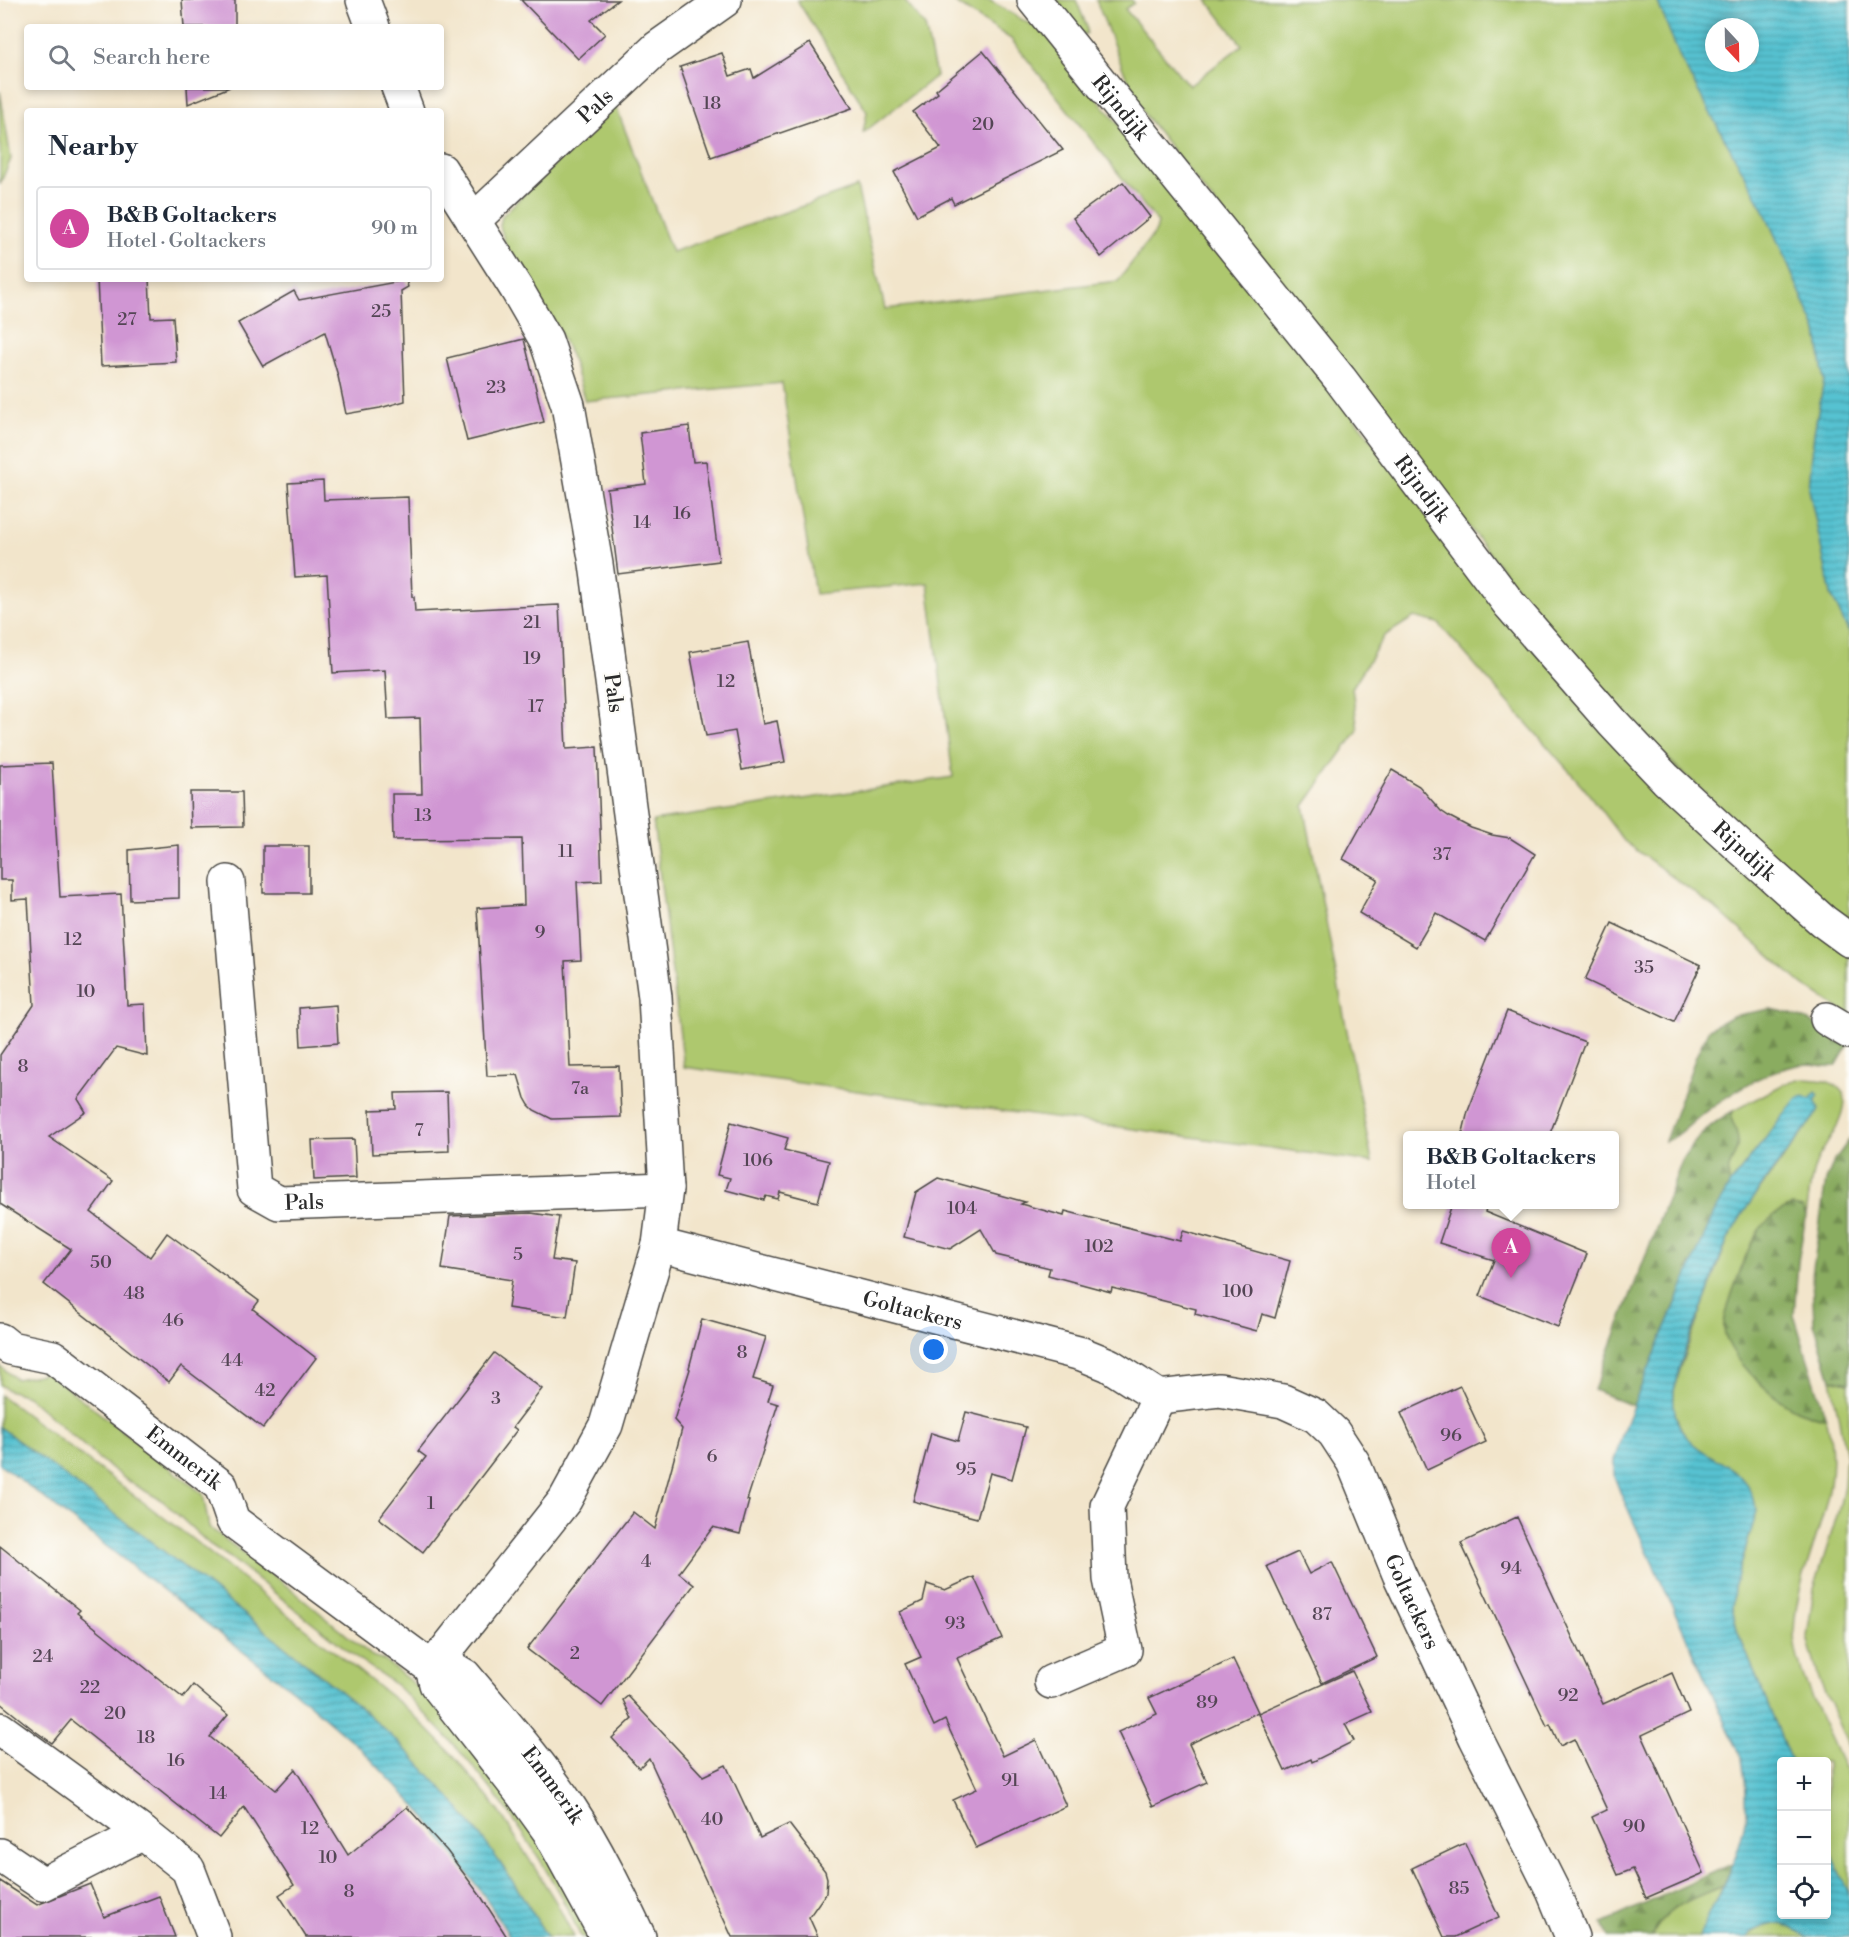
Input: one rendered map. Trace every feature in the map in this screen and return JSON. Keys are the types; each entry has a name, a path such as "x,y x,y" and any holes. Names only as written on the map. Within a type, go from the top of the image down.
{"street":[{"path":"363,0 372,24"},
{"name":"Pals","path":"473,221 657,48 725,0"},
{"path":"1008,0 1029,10 1037,4"},
{"name":"Rijndijk","path":"1037,4 1340,379 1510,605 1605,715 1699,810 1823,921 1849,940"},
{"path":"399,90 406,108"},
{"name":"Pals","path":"432,1668 565,1500 606,1425 659,1245 666,1189 655,997 596,564 568,405 546,340 444,175"},
{"name":"Pals","path":"228,882 254,1189 279,1203 666,1189"},
{"name":"Goltackers","path":"659,1245 1082,1354 1109,1365 1159,1397 1219,1390 1283,1401 1316,1416 1334,1433 1353,1462 1399,1574 1476,1738 1553,1891 1572,1937"},
{"name":"Emmerik","path":"0,1340 10,1348 53,1357 221,1486 233,1521 432,1668 455,1670 465,1676 548,1776 590,1839 639,1937"},
{"path":"1051,1683 1125,1650 1110,1579 1107,1506 1159,1397"},
{"name":"Emmerik","path":"432,1668 436,1684 549,1831 607,1937"},
{"path":"0,1729 143,1833 188,1869 214,1937"},
{"path":"0,1855 43,1884 143,1833"}],"green space":[{"path":"797,0 904,0 925,26 936,76 863,133 867,112"},
{"path":"951,0 989,0 1045,33 1383,454 1849,953 1849,1015 1803,985 1719,911 1624,841 1585,789 1438,623 1414,617 1384,636 1352,688 1358,730 1304,806 1372,1162 684,1067 653,821 953,777 928,583 815,594 782,383 585,401 573,362 559,331 506,246 500,226 502,216 615,104 672,252 857,187 885,309 1118,281 1156,231 1158,223 1011,39"},
{"path":"1056,0 1076,0 1087,27 1087,33 1083,35"},
{"path":"1096,0 1132,0 1134,3 1125,9 1189,86 1242,45 1207,0 1657,0 1681,60 1763,208 1817,331 1824,381 1814,433 1809,489 1831,594 1849,633 1849,923 1786,870 1658,749 1534,610 1145,115 1125,74"},
{"path":"0,91 11,159 0,184"},
{"path":"1771,1009 1802,1018 1849,1044 1836,1066 1796,1065 1771,1073 1723,1099 1678,1134 1665,1141 1696,1056 1709,1029 1732,1016"},
{"path":"1802,1079 1825,1081 1835,1085 1844,1093 1844,1110 1816,1164 1806,1216 1805,1211 1757,1233 1738,1278 1724,1325 1727,1339 1733,1350 1751,1374 1763,1385 1795,1409 1826,1418 1831,1447 1831,1474 1827,1501 1797,1603 1794,1631 1798,1660 1804,1677 1849,1780 1849,1894 1831,1854 1831,1757 1789,1757 1737,1630 1732,1608 1734,1588 1757,1511 1754,1499 1688,1441 1673,1407 1678,1373 1729,1236 1745,1209 1818,1112 1814,1102 1797,1098 1730,1184 1728,1169 1736,1151 1737,1141 1731,1118 1733,1111 1784,1084"},
{"path":"1733,1111 1731,1118 1738,1141 1729,1171 1730,1184 1713,1215 1633,1406 1594,1390 1682,1161 1704,1132"},
{"path":"1849,1140 1849,1383 1831,1379 1814,1323 1812,1276 1826,1180 1834,1161"},
{"path":"1792,1206 1803,1208 1806,1216 1798,1261 1794,1315 1826,1418 1806,1414 1774,1395 1741,1362 1727,1339 1724,1328 1731,1296 1753,1240 1768,1220"},
{"path":"0,1366 16,1379 48,1373 203,1494 209,1527 296,1593 372,1656 384,1660 430,1697 507,1789 596,1937 581,1937 545,1869 502,1804 454,1744 400,1689 232,1559 209,1544 163,1501 128,1481 99,1459 27,1396 0,1385"},
{"path":"1831,1379 1849,1383 1849,1748 1819,1679 1807,1637 1814,1589 1839,1509 1844,1485 1846,1456"},
{"path":"0,1395 187,1535 408,1710 454,1756 499,1811 556,1902 574,1937 547,1937 520,1892 475,1828 442,1788 375,1721 217,1593 0,1427"},
{"path":"1732,1864 1722,1886 1671,1911 1656,1927 1651,1937 1608,1937 1603,1923"},
{"path":"1722,1886 1699,1937 1651,1937 1656,1927 1671,1911"},
{"path":"1781,1923 1809,1937 1748,1937 1759,1929"}],"water":[{"path":"1657,0 1849,0 1849,633 1831,594 1809,489 1814,433 1824,381 1817,331 1763,208 1681,60"},
{"path":"1816,1092 1819,1095 1815,1101 1819,1107 1818,1112 1751,1202 1724,1249 1683,1356 1676,1380 1674,1404 1678,1423 1686,1437 1697,1447 1732,1469 1742,1479 1751,1492 1757,1511 1734,1588 1732,1608 1737,1630 1789,1757 1777,1757 1777,1919 1831,1919 1831,1854 1849,1894 1849,1937 1809,1937 1781,1923 1753,1931 1748,1937 1699,1937 1738,1850 1742,1835 1746,1805 1742,1759 1621,1494 1614,1476 1614,1461 1625,1425 1713,1215 1730,1184 1797,1098 1803,1096 1810,1099"},
{"path":"0,1427 253,1621 375,1721 442,1788 475,1828 520,1892 547,1937 510,1937 483,1894 421,1812 360,1748 294,1691 0,1464"}],"building":[{"path":"182,0 235,0 235,24 184,24"},
{"path":"521,0 618,0 591,20 605,34 578,59"},
{"path":"810,43 852,108 711,157 680,67 722,53 730,76 751,69 754,78"},
{"path":"983,51 1063,150 954,204 951,198 917,216 894,172 941,148 913,112 938,93 936,90"},
{"path":"187,90 223,90 188,104"},
{"path":"1123,182 1150,217 1101,257 1073,218"},
{"path":"97,282 149,282 151,318 173,317 176,362 101,366"},
{"path":"395,282 407,282 408,287 401,291 405,401 346,414 325,332 263,366 238,323 294,291 299,300"},
{"path":"524,339 544,422 467,441 447,358"},
{"path":"689,426 693,462 706,461 719,561 618,574 607,489 646,484 640,433"},
{"path":"323,481 324,500 408,497 412,597 414,597 415,612 559,605 566,749 597,747 602,881 577,882 581,960 565,961 570,1067 619,1066 621,1117 552,1119 529,1105 518,1075 487,1076 477,908 524,905 522,839 393,840 392,794 422,794 420,718 388,719 385,670 333,673 327,575 295,577 288,483"},
{"path":"748,642 763,724 777,721 785,762 742,770 735,731 706,736 690,652"},
{"path":"52,763 60,897 121,894 127,1005 145,1004 147,1056 116,1048 78,1099 86,1112 49,1137 113,1181 91,1212 150,1257 167,1233 259,1301 253,1309 316,1358 263,1428 181,1366 169,1382 44,1284 71,1249 0,1204 0,1055 34,1005 28,899 12,900 12,880 0,880 0,765"},
{"path":"1392,770 1419,786 1441,811 1450,817 1471,828 1510,838 1535,854 1485,941 1436,913 1416,947 1359,913 1378,879 1343,859"},
{"path":"190,792 242,792 243,827 191,828"},
{"path":"179,845 179,898 130,900 129,850"},
{"path":"263,846 309,846 309,893 263,893"},
{"path":"1612,923 1701,965 1674,1022 1585,980"},
{"path":"336,1005 338,1043 301,1046 299,1008"},
{"path":"1507,1011 1585,1042 1551,1131 1463,1131 1468,1111"},
{"path":"447,1092 449,1151 372,1154 370,1110 396,1109 395,1093"},
{"path":"731,1122 788,1138 784,1150 829,1161 818,1202 780,1192 778,1199 766,1196 764,1200 726,1190 730,1178 717,1175"},
{"path":"354,1139 356,1178 314,1180 312,1140"},
{"path":"938,1178 1025,1202 1021,1204 1064,1216 1065,1211 1180,1241 1183,1231 1290,1261 1275,1318 1262,1314 1257,1331 1195,1314 1196,1309 1112,1288 1111,1292 1048,1275 1050,1268 996,1255 981,1229 950,1249 904,1237 916,1192"},
{"path":"1450,1209 1486,1209 1485,1212 1587,1254 1558,1327 1480,1296 1494,1260 1439,1243"},
{"path":"531,1213 559,1217 552,1260 575,1263 567,1317 508,1308 512,1280 442,1269 450,1216"},
{"path":"702,1319 766,1337 753,1379 773,1385 768,1401 778,1404 747,1500 749,1501 740,1534 713,1527 679,1573 694,1585 602,1706 527,1649 633,1512 655,1529 682,1429 674,1420"},
{"path":"494,1353 542,1389 513,1427 517,1430 423,1552 379,1518 426,1457 418,1451"},
{"path":"1460,1386 1486,1442 1427,1470 1401,1413"},
{"path":"966,1412 1026,1427 1012,1479 990,1473 977,1518 913,1501 931,1433 958,1441"},
{"path":"1517,1517 1603,1704 1672,1673 1689,1713 1642,1735 1704,1873 1646,1898 1633,1869 1618,1875 1592,1817 1607,1810 1574,1739 1560,1746 1550,1724 1547,1726 1461,1543"},
{"path":"0,1546 80,1610 77,1613 183,1698 193,1685 228,1715 210,1737 276,1790 295,1769 348,1855 407,1807 447,1851 482,1898 507,1937 306,1937 279,1895 294,1885 244,1807 219,1838 71,1720 52,1743 35,1731 0,1703"},
{"path":"1298,1552 1309,1574 1332,1562 1377,1657 1322,1683 1267,1566"},
{"path":"974,1577 1002,1638 957,1658 1003,1756 1036,1740 1066,1806 976,1848 953,1800 977,1789 945,1720 934,1726 905,1664 921,1657 900,1612 923,1601 927,1584 945,1590"},
{"path":"1233,1659 1258,1712 1189,1744 1207,1782 1153,1807 1118,1732 1157,1714 1149,1698"},
{"path":"1352,1671 1372,1712 1345,1724 1354,1741 1312,1762 1311,1759 1285,1771 1258,1713"},
{"path":"628,1696 703,1776 726,1765 760,1838 789,1824 825,1871 827,1878 826,1893 809,1917 818,1937 732,1937 649,1758 639,1768 612,1738 632,1719 623,1700"},
{"path":"1465,1843 1499,1917 1455,1937 1444,1937 1412,1868"},
{"path":"0,1881 37,1905 90,1884 104,1917 159,1896 175,1937 0,1937"}],"place":[{"name":"B&B Goltackers","path":"1511,1278"}]}
